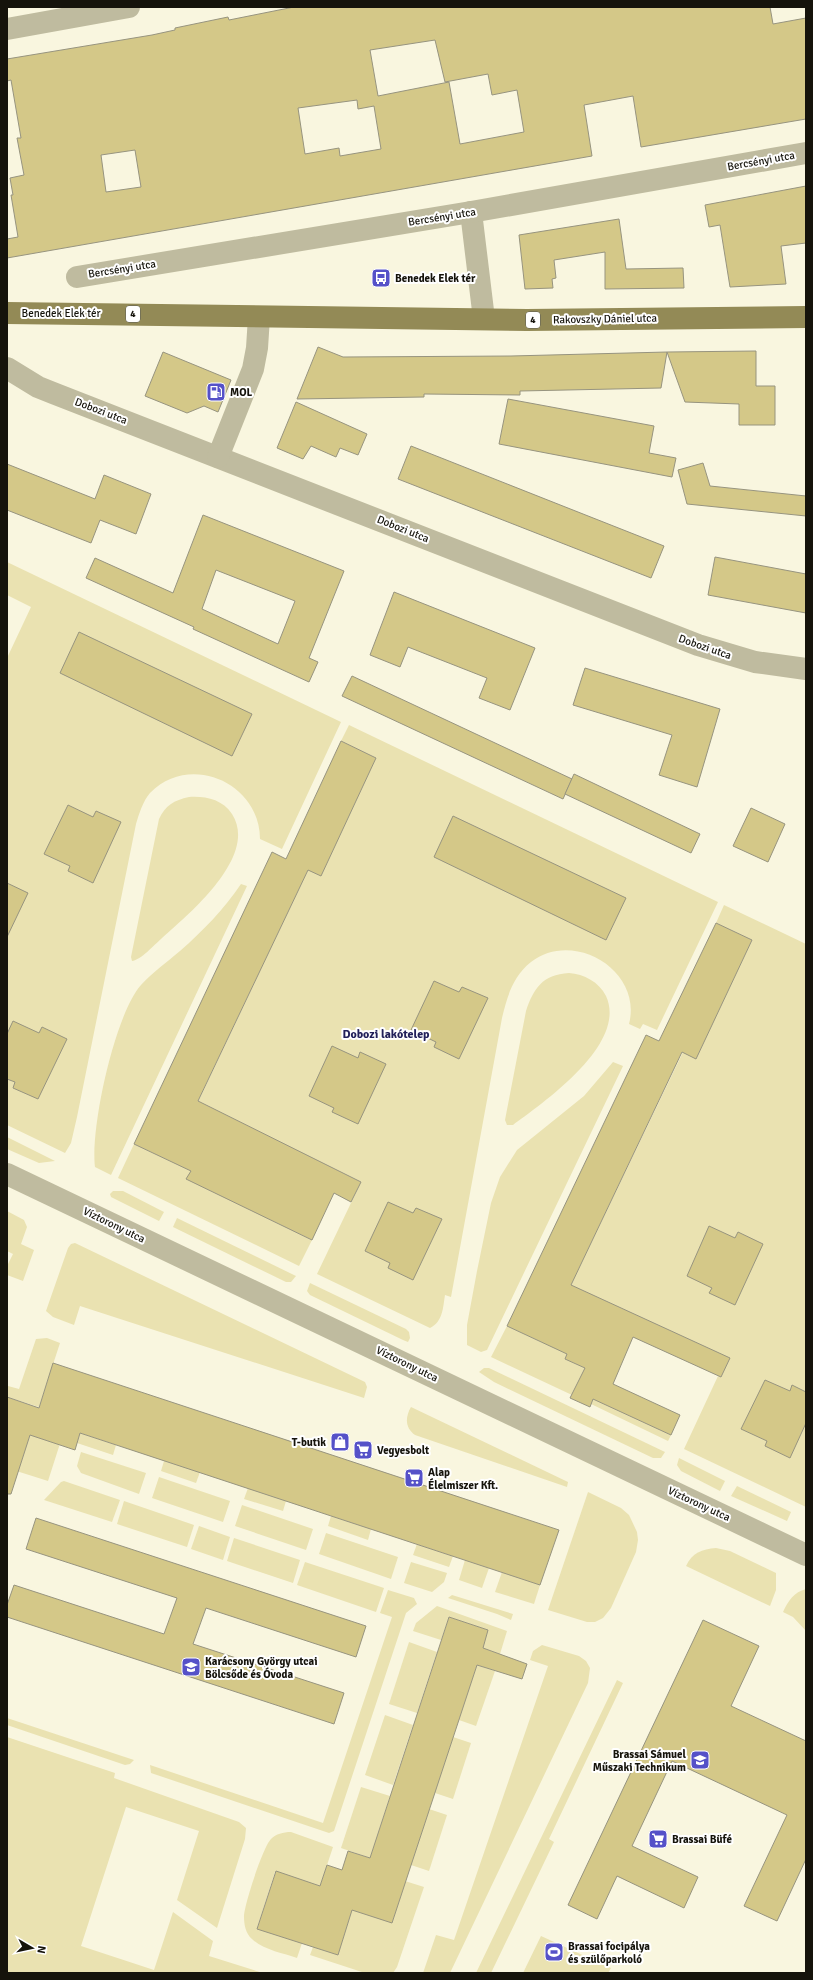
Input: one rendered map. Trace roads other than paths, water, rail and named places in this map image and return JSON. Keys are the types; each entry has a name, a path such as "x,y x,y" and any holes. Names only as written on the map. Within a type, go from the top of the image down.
{"main road":[{"name":"Benedek Elek tér","path":"7,313 169,314 259,317"},
{"name":"Rakovszky Dániel utca","path":"259,317 484,320 806,317"}],"street":[{"path":"7,29 129,7"},
{"name":"Bercsényi utca","path":"77,277 471,212 806,153"},
{"path":"471,212 484,320"},
{"path":"218,457 253,369 257,348 259,317"},
{"name":"Dobozi utca","path":"7,368 38,386 704,647 755,662 806,669"},
{"name":"Víztorony utca","path":"7,1174 806,1555"}],"place":[{"name":"Benedek Elek tér","path":"381,278"},
{"name":"MOL","path":"216,392"},
{"name":"T-butik","path":"340,1442"},
{"name":"Vegyesbolt","path":"363,1450"},
{"name":"Alap Élelmiszer Kft.","path":"414,1478"},
{"name":"Karácsony György utcai Bölcsőde és Óvoda","path":"191,1667"},
{"name":"Brassai Sámuel Műszaki Technikum","path":"700,1760"},
{"name":"Brassai Büfé","path":"658,1839"},
{"name":"Brassai focipálya és szülőparkoló","path":"554,1952"}],"district":[{"name":"Dobozi lakótelep","path":"386,1034"}]}
